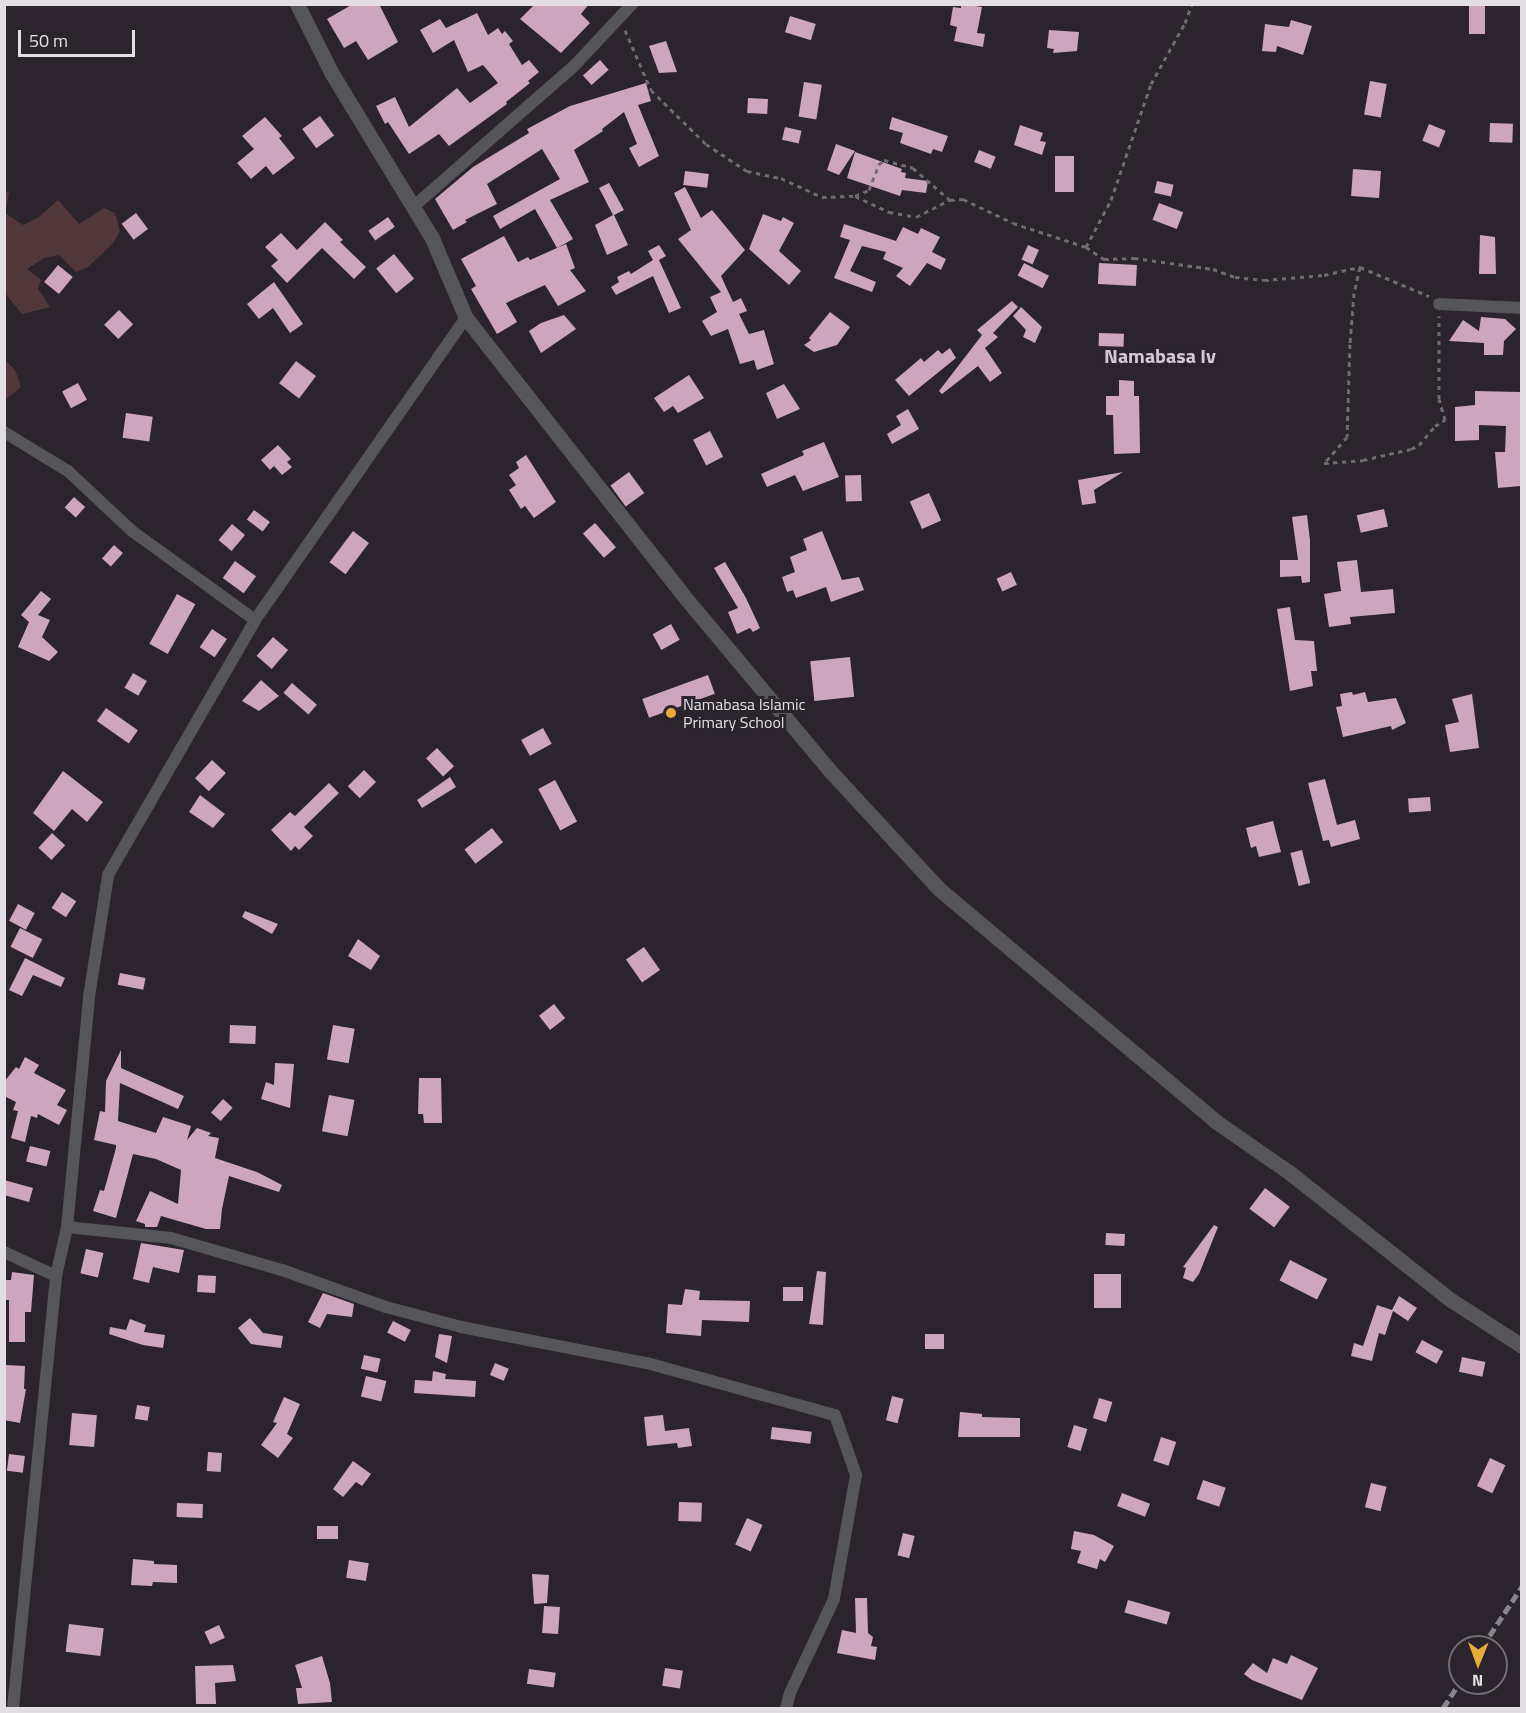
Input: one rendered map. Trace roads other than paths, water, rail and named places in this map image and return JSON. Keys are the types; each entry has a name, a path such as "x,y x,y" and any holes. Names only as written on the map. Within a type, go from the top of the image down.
{"street":[{"path":"297,4 331,72 432,238 466,318 683,595 832,773 939,889 1215,1121 1290,1173 1451,1300 1521,1346"},
{"path":"413,207 575,65 632,4"},
{"path":"1439,304 1521,308"},
{"path":"13,1708 56,1276 67,1227 89,997 108,875 255,620 466,318"},
{"path":"4,432 68,471 132,531 255,620"},
{"path":"67,1227 171,1238 282,1270 386,1307 450,1324 647,1363 835,1415 856,1475 834,1599 790,1693 786,1708"},
{"path":"4,1252 56,1276"}],"railway":[{"path":"1490,1635 1522,1586"},
{"path":"1443,1708 1452,1695"}],"place":[{"name":"Namabasa Islamic Primary School","path":"671,713"}],"district":[{"name":"Namabasa Iv","path":"1160,355"}]}
